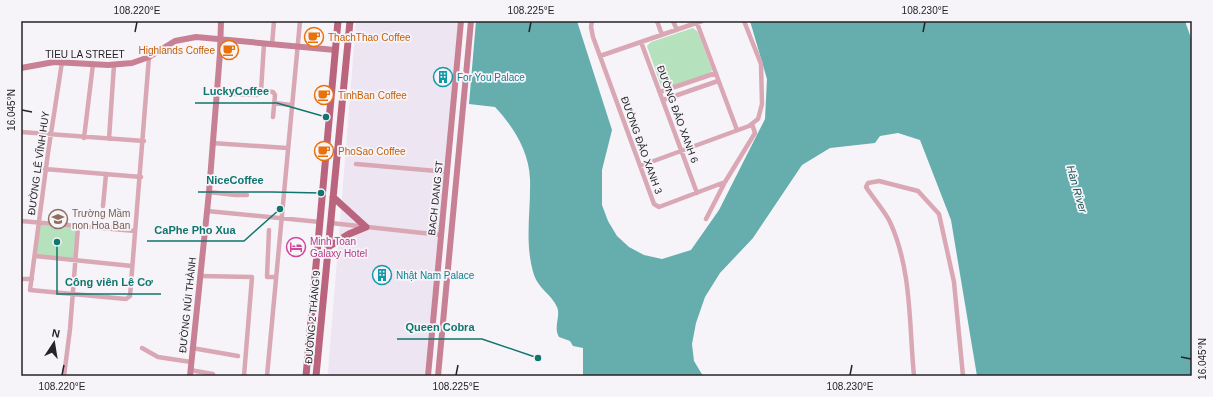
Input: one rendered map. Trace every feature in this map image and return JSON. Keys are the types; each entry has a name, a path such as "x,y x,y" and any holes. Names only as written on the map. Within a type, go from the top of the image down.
{"main road":[{"name":"ĐƯỜNG NÚI THÀNH","path":"190,373 209,192 221,21"},
{"name":"ĐƯỜNG 2 THÁNG 9","path":"306,376 338,21"},
{"name":"ĐƯỜNG 2 THÁNG 9","path":"318,375 328,247 350,21"},
{"name":"BACH DANG ST","path":"428,376 461,21"},
{"name":"BACH DANG ST","path":"438,376 471,21"},
{"name":"TIEU LA STREET","path":"21,68 62,62 114,65 132,64 149,57 175,41 186,38 220,39 335,50"},
{"path":"453,111 463,112"},
{"path":"448,172 457,173"},
{"path":"328,247 349,234 366,227 333,197"},
{"path":"320,222 331,223"},
{"path":"441,234 451,233"},
{"path":"436,296 445,297"},
{"path":"430,352 440,353"}],"street":[{"path":"272,45 274,21"},
{"path":"267,376 300,21"},
{"name":"ĐƯỜNG ĐẢO XANH 3","path":"592,21 591,33 656,206 725,182"},
{"path":"657,21 662,35"},
{"path":"673,21 677,30"},
{"path":"600,56 702,21"},
{"path":"640,166 737,130 752,124 758,119 761,113 762,69 744,21"},
{"path":"697,23 737,130"},
{"name":"ĐƯỜNG ĐẢO XANH 6","path":"641,42 697,193"},
{"path":"217,93 257,95 261,91 264,44"},
{"path":"73,294 128,298 130,296 144,141 149,57"},
{"name":"ĐƯỜNG LÊ VĨNH HUY","path":"62,62 45,169 30,290 73,294"},
{"path":"84,138 93,64"},
{"path":"109,139 114,65"},
{"path":"660,92 716,73"},
{"path":"663,100 718,81"},
{"path":"261,91 275,93 273,117"},
{"path":"274,103 291,105"},
{"path":"706,219 725,182 755,133 752,124"},
{"path":"21,132 84,138 144,141"},
{"path":"212,143 287,148"},
{"path":"356,164 448,172"},
{"path":"45,169 141,177"},
{"path":"103,206 106,174"},
{"path":"914,376 907,281 900,247 889,221 866,187 868,183 879,181 918,191 938,214 954,282 963,376"},
{"path":"209,192 246,195"},
{"path":"207,211 320,222"},
{"path":"21,222 135,231"},
{"path":"331,223 441,234"},
{"path":"64,376 73,294 78,227"},
{"path":"269,230 267,277 276,277"},
{"path":"35,256 132,266"},
{"path":"200,276 252,277 244,376"},
{"path":"21,279 32,279"},
{"path":"142,348 158,357 191,362"},
{"path":"192,348 238,356"},
{"path":"190,373 213,374"}],"shaded area":[{"path":"356,21 462,21 430,376 329,376 328,372"}],"green space":[{"path":"693,28 698,32 712,70 709,76 665,90 661,86 647,46 651,42"},
{"path":"40,225 76,228 74,260 36,255"}],"water":[{"name":"Hàn River","path":"476,21 577,21 612,130 602,170 602,205 608,221 617,236 629,247 644,255 662,259 691,250 719,210 765,119 767,79 750,21 1185,21 1192,41 1192,376 977,376 951,220 920,140 898,133 880,136 875,143 830,148 802,165 753,238 720,273 705,297 696,323 692,344 694,361 703,376 583,376 583,348 573,346 570,341 559,337 557,333 557,307 536,280 534,275 529,251 530,179 527,159 523,149 508,122 495,107 469,104"}],"place":[{"name":"ThachThao Coffee","path":"314,37"},
{"name":"Highlands Coffee","path":"229,50"},
{"name":"For You Palace","path":"443,77"},
{"name":"TinhBan Coffee","path":"324,95"},
{"name":"LuckyCoffee","path":"326,117"},
{"name":"PhoSao Coffee","path":"324,151"},
{"name":"NiceCoffee","path":"321,193"},
{"name":"CaPhe Pho Xua","path":"280,209"},
{"name":"Trường Mầm non Hoa Ban","path":"58,219"},
{"name":"Công viên Lê Cơ","path":"57,242"},
{"name":"Minh Toan Galaxy Hotel","path":"296,247"},
{"name":"Nhật Nam Palace","path":"382,275"},
{"name":"Queen Cobra","path":"538,358"}]}
